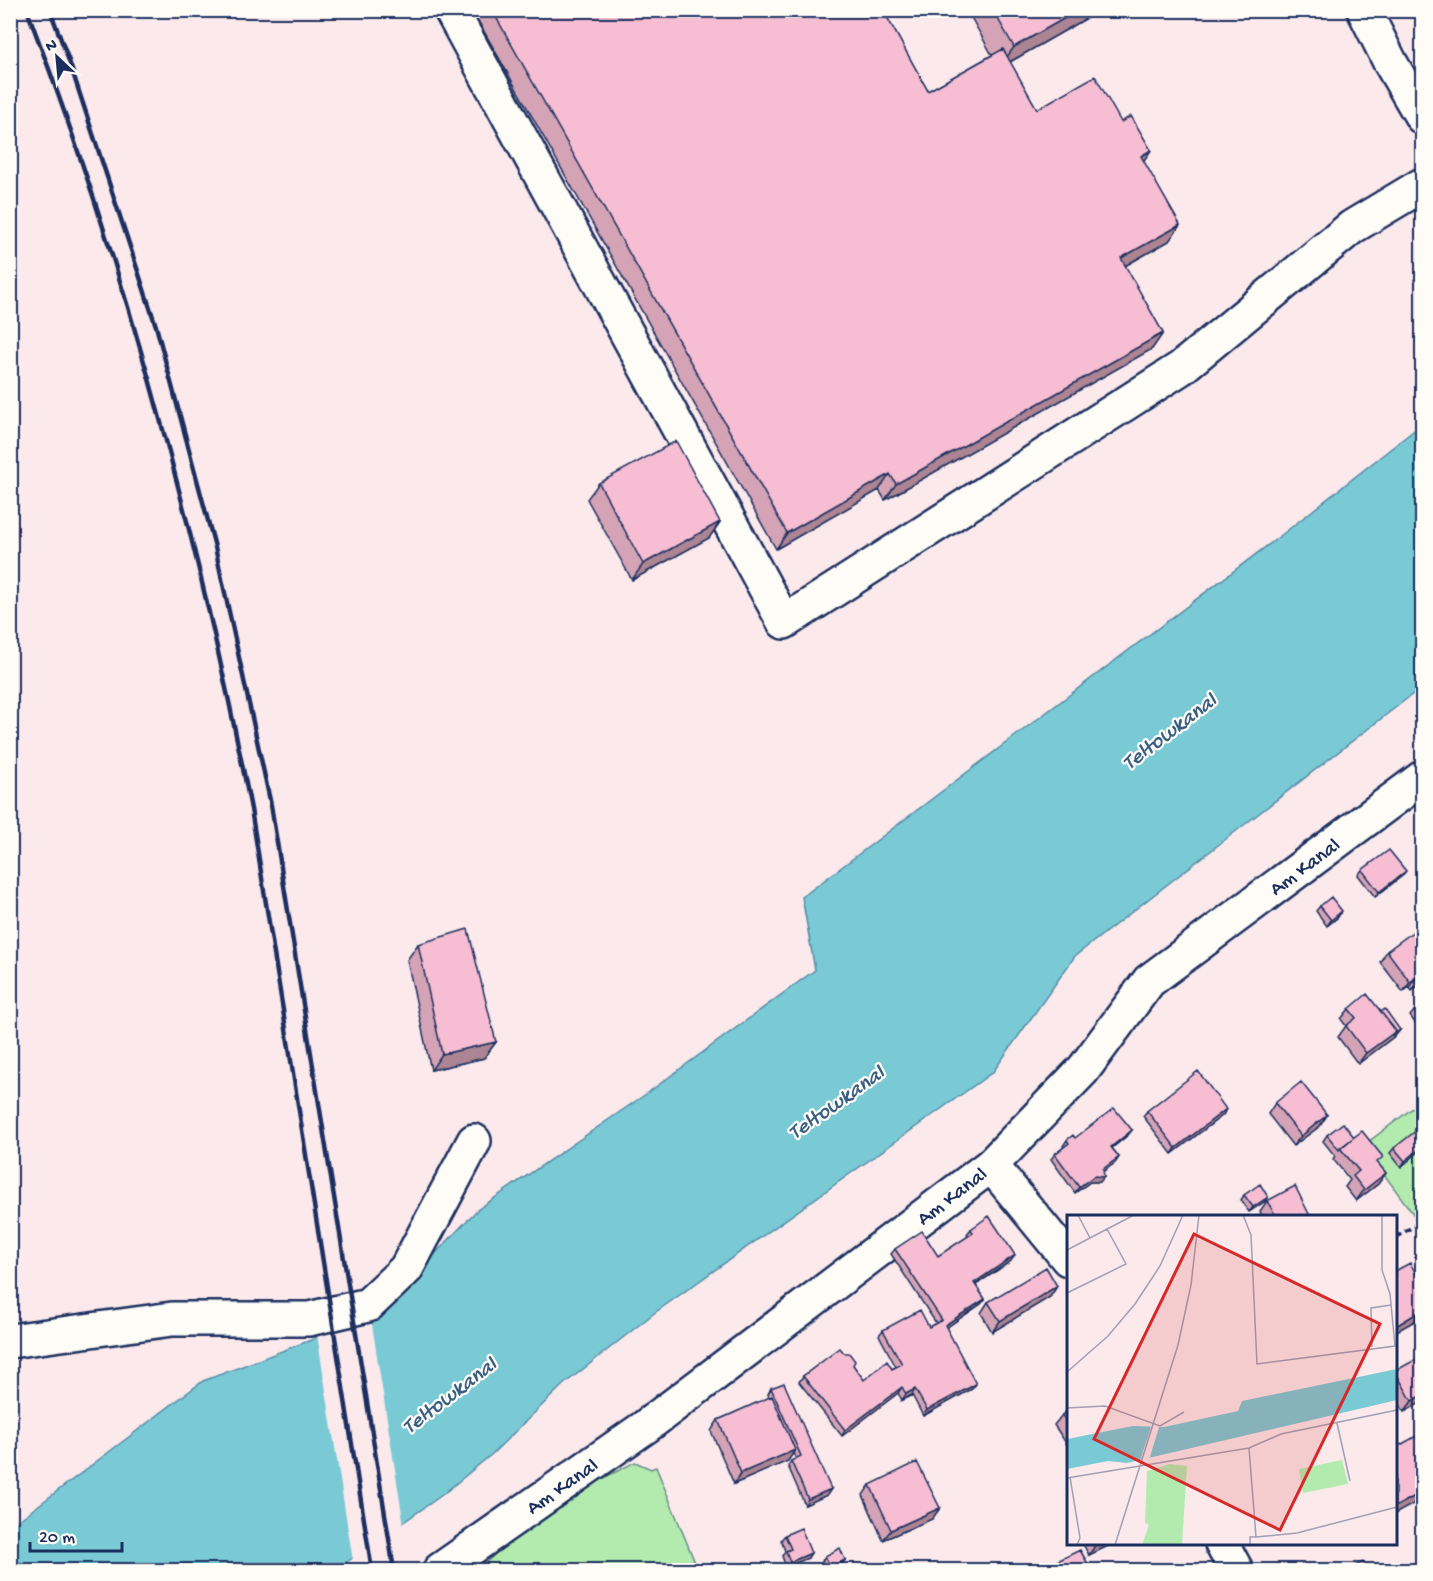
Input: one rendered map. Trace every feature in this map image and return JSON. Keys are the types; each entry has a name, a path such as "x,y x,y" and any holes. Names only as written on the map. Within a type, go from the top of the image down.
{"street":[{"path":"452,10 784,622 1180,368 1352,227 1422,185"},
{"path":"1364,10 1390,62 1422,117"},
{"name":"Am Kanal","path":"440,1570 645,1426 991,1165 1083,1070 1149,981 1422,778"},
{"path":"10,1341 172,1319 309,1319 368,1305 406,1269 474,1141"},
{"path":"991,1165 1067,1258"},
{"path":"1223,1545 1236,1570"}],"path":[{"path":"1397,1236 1422,1221"}],"green space":[{"path":"1422,1101 1422,1226 1363,1146"},
{"path":"635,1462 651,1469 656,1467 698,1570 478,1570 545,1508"}],"water":[{"name":"Teltowkanal","path":"1422,424 1422,687 1075,956 993,1072 653,1314 563,1385 492,1454 442,1495 337,1570 11,1570 11,1526 203,1381 311,1340 395,1296 477,1210 646,1094 815,970 802,897 1284,533"}],"pier":[{"path":"369,1306 404,1526 353,1561 317,1334"}],"building":[{"path":"492,10 883,10 928,91 1003,49 1037,109 1095,76 1121,122 1131,116 1151,150 1141,156 1180,225 1121,258 1163,333 896,484 890,474 787,533"},
{"path":"993,10 1079,10 1014,47"},
{"path":"676,441 720,522 643,564 599,483"},
{"path":"1389,850 1406,871 1379,892 1362,870"},
{"path":"1331,897 1342,911 1331,920 1320,906"},
{"path":"468,929 496,1042 442,1054 418,944"},
{"path":"1414,931 1419,937 1422,934 1422,978 1420,980 1417,977 1410,982 1387,951"},
{"path":"1367,994 1396,1031 1366,1053 1346,1026 1356,1018 1349,1009"},
{"path":"1422,1004 1422,1022 1414,1011"},
{"path":"1385,1009 1400,1030 1392,1036 1396,1031 1381,1012"},
{"path":"1198,1071 1226,1109 1176,1148 1147,1111"},
{"path":"1301,1082 1327,1115 1301,1136 1275,1103"},
{"path":"1114,1108 1132,1130 1111,1147 1119,1157 1103,1169 1104,1177 1094,1176 1079,1187 1055,1154 1069,1143 1067,1140 1073,1135 1075,1138"},
{"path":"1343,1123 1354,1137 1339,1150 1327,1135"},
{"path":"1421,1127 1422,1147 1405,1161 1394,1148"},
{"path":"1362,1131 1383,1157 1377,1162 1386,1173 1364,1190 1353,1176 1359,1171 1340,1148"},
{"path":"1260,1184 1268,1197 1253,1207 1244,1195"},
{"path":"1295,1186 1310,1215 1275,1215 1267,1201"},
{"path":"989,1216 1015,1255 974,1283 985,1299 945,1325 976,1384 927,1410 915,1389 906,1394 902,1387 845,1430 803,1376 840,1348 844,1353 849,1353 855,1361 853,1365 864,1380 887,1361 892,1369 902,1364 883,1330 920,1310 929,1327 942,1320 895,1249 922,1231 938,1256 973,1233 971,1229"},
{"path":"1410,1263 1422,1284 1422,1310 1397,1325 1397,1270"},
{"path":"1046,1267 1057,1286 1000,1321 988,1302"},
{"path":"1422,1356 1422,1395 1412,1401 1397,1375 1397,1370"},
{"path":"784,1383 831,1489 808,1499 791,1461 801,1456 771,1388"},
{"path":"772,1396 795,1450 741,1473 718,1420"},
{"path":"1067,1411 1067,1423 1062,1415"},
{"path":"1418,1435 1422,1444 1422,1492 1397,1506 1397,1447"},
{"path":"917,1462 940,1508 891,1530 870,1485"},
{"path":"801,1528 811,1553 790,1562 786,1551 791,1549 785,1535"},
{"path":"840,1548 845,1560 830,1567 825,1556"},
{"path":"1080,1550 1091,1569 1039,1570"},
{"path":"1363,1562 1368,1570 1347,1570"}],"railway":[{"path":"27,10 63,108 127,305 183,505 208,606 251,809 372,1570"},
{"path":"50,10 156,326 215,547 271,805 394,1570"}]}
